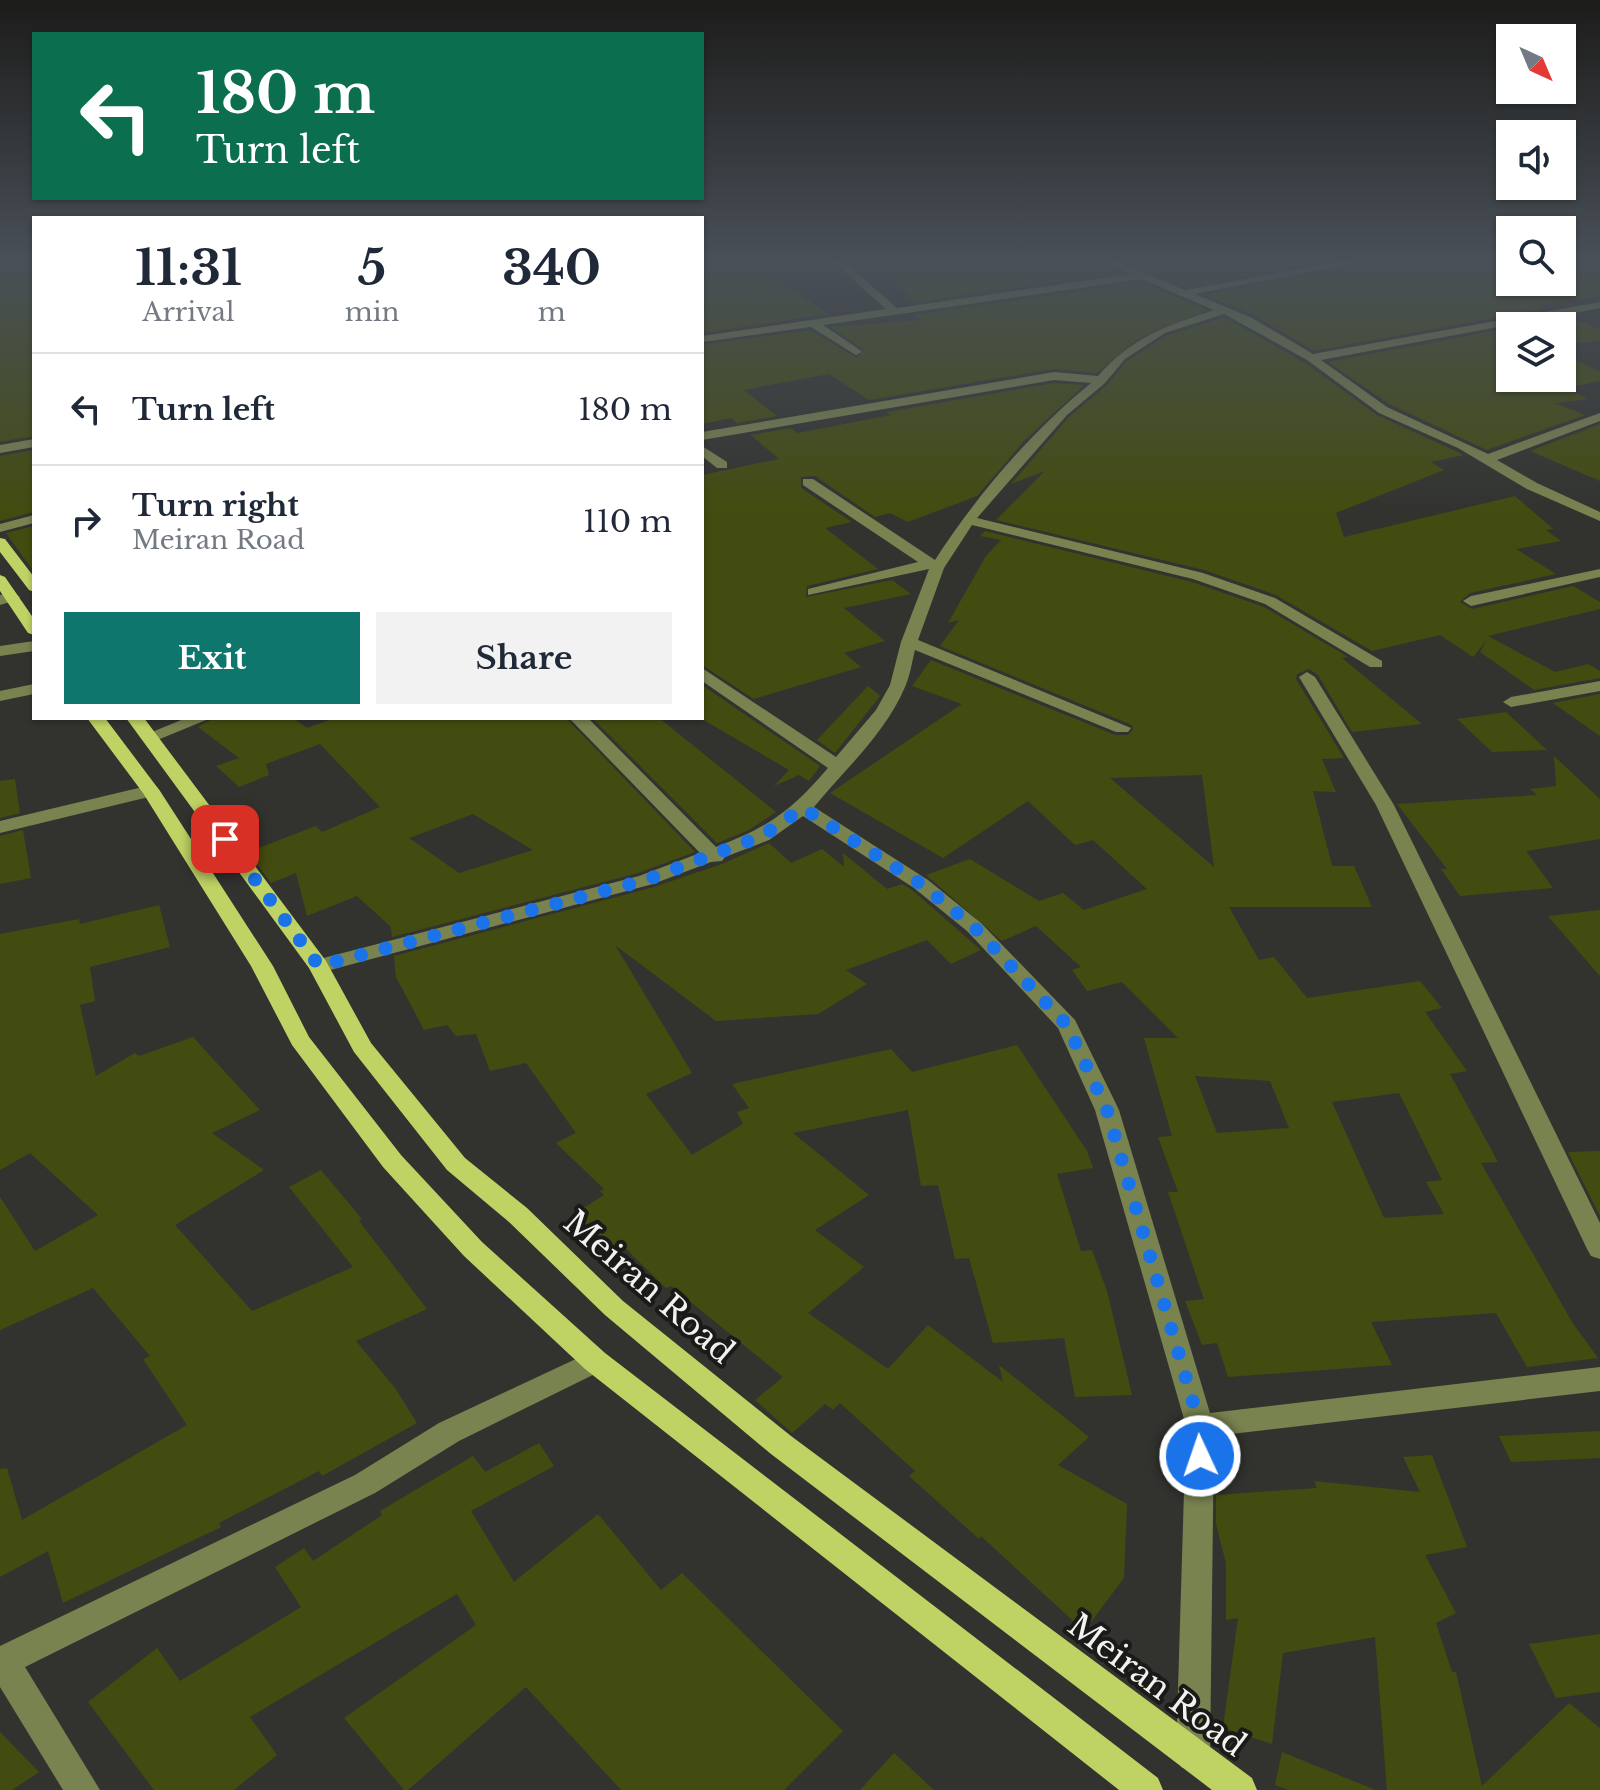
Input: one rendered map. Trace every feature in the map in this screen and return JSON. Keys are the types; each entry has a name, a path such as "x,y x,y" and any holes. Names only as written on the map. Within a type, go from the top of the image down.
{"main road":[{"path":"0,542 32,584"},
{"path":"0,580 6,599 32,628"},
{"path":"98,720 151,791 262,966 300,1040 392,1161 473,1249 595,1361 1146,1790"},
{"name":"Meiran Road","path":"142,728 319,966 362,1047 456,1164 518,1215 614,1308 781,1445 1240,1790"}],"street":[{"path":"845,345 856,352"},
{"path":"319,966 646,880 715,857 762,836 803,808 840,768 884,712 898,685 934,566 968,520 1063,412 1101,380 1121,357 1140,345"},
{"path":"1290,345 1383,410 1488,459 1532,486 1600,517"},
{"path":"1311,358 1384,345"},
{"path":"704,436 1054,376 1101,380"},
{"path":"1488,459 1600,417"},
{"path":"0,449 32,443"},
{"path":"704,452 722,465"},
{"path":"808,482 934,566"},
{"path":"0,528 32,520"},
{"path":"968,520 1198,576 1270,601 1376,664"},
{"path":"813,592 934,566"},
{"path":"1471,601 1600,573"},
{"path":"909,642 1122,728"},
{"path":"0,651 32,646"},
{"path":"704,674 840,768"},
{"path":"1307,677 1385,805 1600,1249"},
{"path":"1511,702 1600,686"},
{"path":"0,696 32,689"},
{"path":"142,728 190,720"},
{"path":"580,720 715,857"},
{"path":"0,827 151,791"},
{"path":"803,808 921,884 974,927 1067,1025 1107,1110 1200,1426 1193,1755"},
{"path":"83,1790 2,1662 365,1484 449,1432 595,1361"},
{"path":"1200,1426 1600,1379"}],"building":[{"path":"0,345 32,345 32,436 0,442"},
{"path":"704,345 834,345 857,358 864,350 856,345 1131,345 1097,373 1054,369 869,400 829,374 744,390 777,416 737,423 731,418 704,424"},
{"path":"1153,345 1272,345 1305,363 1377,415 1464,455 1431,462 1444,470 1336,513 1344,537 1515,496 1553,529 1546,530 1561,541 1516,549 1556,574 1470,593 1460,602 1472,609 1573,586 1600,602 1600,609 1488,636 1555,672 1588,664 1600,671 1600,678 1534,690 1480,652 1487,640 1473,657 1440,635 1372,651 1276,595 1204,570 996,520 1045,471 1011,484 1069,417 1107,385 1127,361"},
{"path":"1303,345 1349,345 1314,351"},
{"path":"1421,345 1496,345 1496,392 1574,392 1588,399 1555,403 1585,415 1487,450 1389,404 1328,362"},
{"path":"1576,360 1600,372 1600,381 1576,386"},
{"path":"1054,383 1084,385 1024,441 977,496 908,522 890,513 875,517 815,476 801,477 801,488 852,522 825,528 878,569 807,586 806,597 892,580 911,594 844,608 885,641 844,653 861,667 754,699 704,666 704,475 779,459 751,435 791,428 797,433 891,415 886,412"},
{"path":"1600,424 1600,481 1530,451"},
{"path":"32,450 32,513 0,521 0,456"},
{"path":"32,526 32,569 6,533"},
{"path":"985,531 1192,582 1264,607 1348,657 1342,658 1422,724 1352,732 1318,675 1309,669 1297,674 1296,679 1344,758 1322,759 1336,792 1313,791 1332,866 1354,866 1372,907 1229,907 1259,960 1274,957 1307,998 1420,981 1442,1008 1425,1012 1467,1071 1450,1074 1498,1162 1481,1163 1572,1322 1598,1358 1527,1367 1496,1313 1371,1322 1392,1365 1228,1377 1217,1343 1202,1345 1185,1301 1204,1299 1168,1192 1178,1192 1158,1137 1172,1136 1144,1038 1178,1038 1122,982 1087,991 1072,970 1081,967 1036,926 1002,941 926,875 970,859 1039,901 1063,893 1084,910 1147,889 1093,840 1075,845 1028,801 943,858 830,793 962,704 912,686 931,660 1115,735 1128,735 1133,730 1132,725 940,646 959,620 948,623 986,556 1001,540 980,536","holes":["1202,775 1214,867 1110,778","1195,1076 1270,1081 1289,1128 1217,1133","1399,1093 1442,1180 1426,1182 1444,1214 1384,1218 1332,1102"]},
{"path":"704,686 820,766 809,781 799,775 774,786 789,770 704,720"},
{"path":"868,686 880,696 835,753 817,740"},
{"path":"1600,694 1600,736 1553,703"},
{"path":"1506,712 1547,750 1492,752 1457,719"},
{"path":"210,720 296,720 307,728 329,720 568,720 695,852 638,873 392,937 391,927 357,896 307,916 296,873 271,883 248,852 316,826 322,832 380,807 320,744 266,764 269,775 239,787 216,766 239,758 198,727","holes":["473,814 533,850 459,873 409,838"]},
{"path":"594,720 661,720 776,812 749,830 717,843"},
{"path":"1554,756 1600,799 1600,839 1526,851 1553,888 1460,896 1441,869 1447,869 1397,804 1537,795 1530,789 1556,786"},
{"path":"15,779 20,813 0,818 0,781"},
{"path":"23,830 31,878 0,884 0,836"},
{"path":"769,843 791,863 822,849 844,867 843,853 887,889 902,884 912,890 981,950 951,964 927,940 846,970 867,984 818,1014 716,1021 615,945 692,1073 646,1094 692,1155 743,1124 737,1112 749,1108 732,1084 891,1049 912,1072 1017,1045 1087,1151 1093,1168 1057,1174 1081,1251 1092,1250 1107,1291 1132,1395 1075,1397 1064,1338 993,1343 969,1258 955,1259 938,1185 921,1186 908,1110 793,1133 869,1195 815,1230 864,1267 808,1313 888,1369 928,1325 1003,1382 999,1365 1089,1437 1058,1465 1127,1504 1124,1578 1084,1631 981,1536 979,1539 909,1476 915,1471 840,1403 833,1410 825,1404 792,1433 755,1400 783,1377 671,1286 666,1288 625,1248 618,1253 574,1214 604,1195 600,1191 604,1189 556,1143 576,1133 526,1063 490,1071 476,1034 456,1036 447,1025 424,1030 396,977 394,956 654,887 722,864"},
{"path":"159,905 170,947 90,967 95,1001 80,1005 96,1076 135,1053 139,1056 193,1037 260,1110 212,1133 264,1170 175,1225 252,1311 353,1267 289,1187 321,1170 362,1219 359,1221 427,1309 356,1341 395,1388 417,1423 322,1476 319,1471 219,1523 221,1527 63,1603 48,1551 0,1577 0,1469 7,1468 22,1520 187,1425 143,1359 150,1356 93,1288 0,1330 0,1197 35,1251 98,1215 30,1153 0,1170 0,934 79,919 80,924"},
{"path":"1600,910 1600,976 1548,916"},
{"path":"1600,1151 1600,1216 1568,1152"},
{"path":"1600,1431 1600,1458 1511,1462 1499,1436"},
{"path":"539,1443 554,1466 471,1511 514,1582 598,1514 661,1590 682,1573 843,1731 784,1790 621,1790 526,1687 408,1790 404,1790 344,1718 476,1625 457,1594 250,1717 277,1755 234,1790 154,1790 88,1702 157,1648 180,1681 301,1607 275,1567 304,1548 313,1561 382,1515 380,1511 473,1456 485,1472"},
{"path":"1432,1455 1467,1547 1425,1555 1456,1613 1436,1623 1452,1672 1456,1672 1482,1786 1569,1703 1600,1728 1600,1790 1387,1790 1375,1637 1283,1653 1272,1744 1223,1728 1238,1618 1226,1620 1226,1563 1216,1524 1216,1495 1317,1488 1314,1481 1420,1492 1403,1457"},
{"path":"1600,1634 1600,1692 1556,1698 1529,1644"},
{"path":"0,1732 39,1772 12,1790 0,1790"},
{"path":"1282,1752 1373,1790 1288,1790 1275,1785"},
{"path":"894,1753 934,1790 860,1790"}],"route":[{"path":"225,839 319,966 646,880 715,857 762,836 803,808 921,884 974,927 1067,1025 1107,1110 1200,1426 1200,1456"}]}
